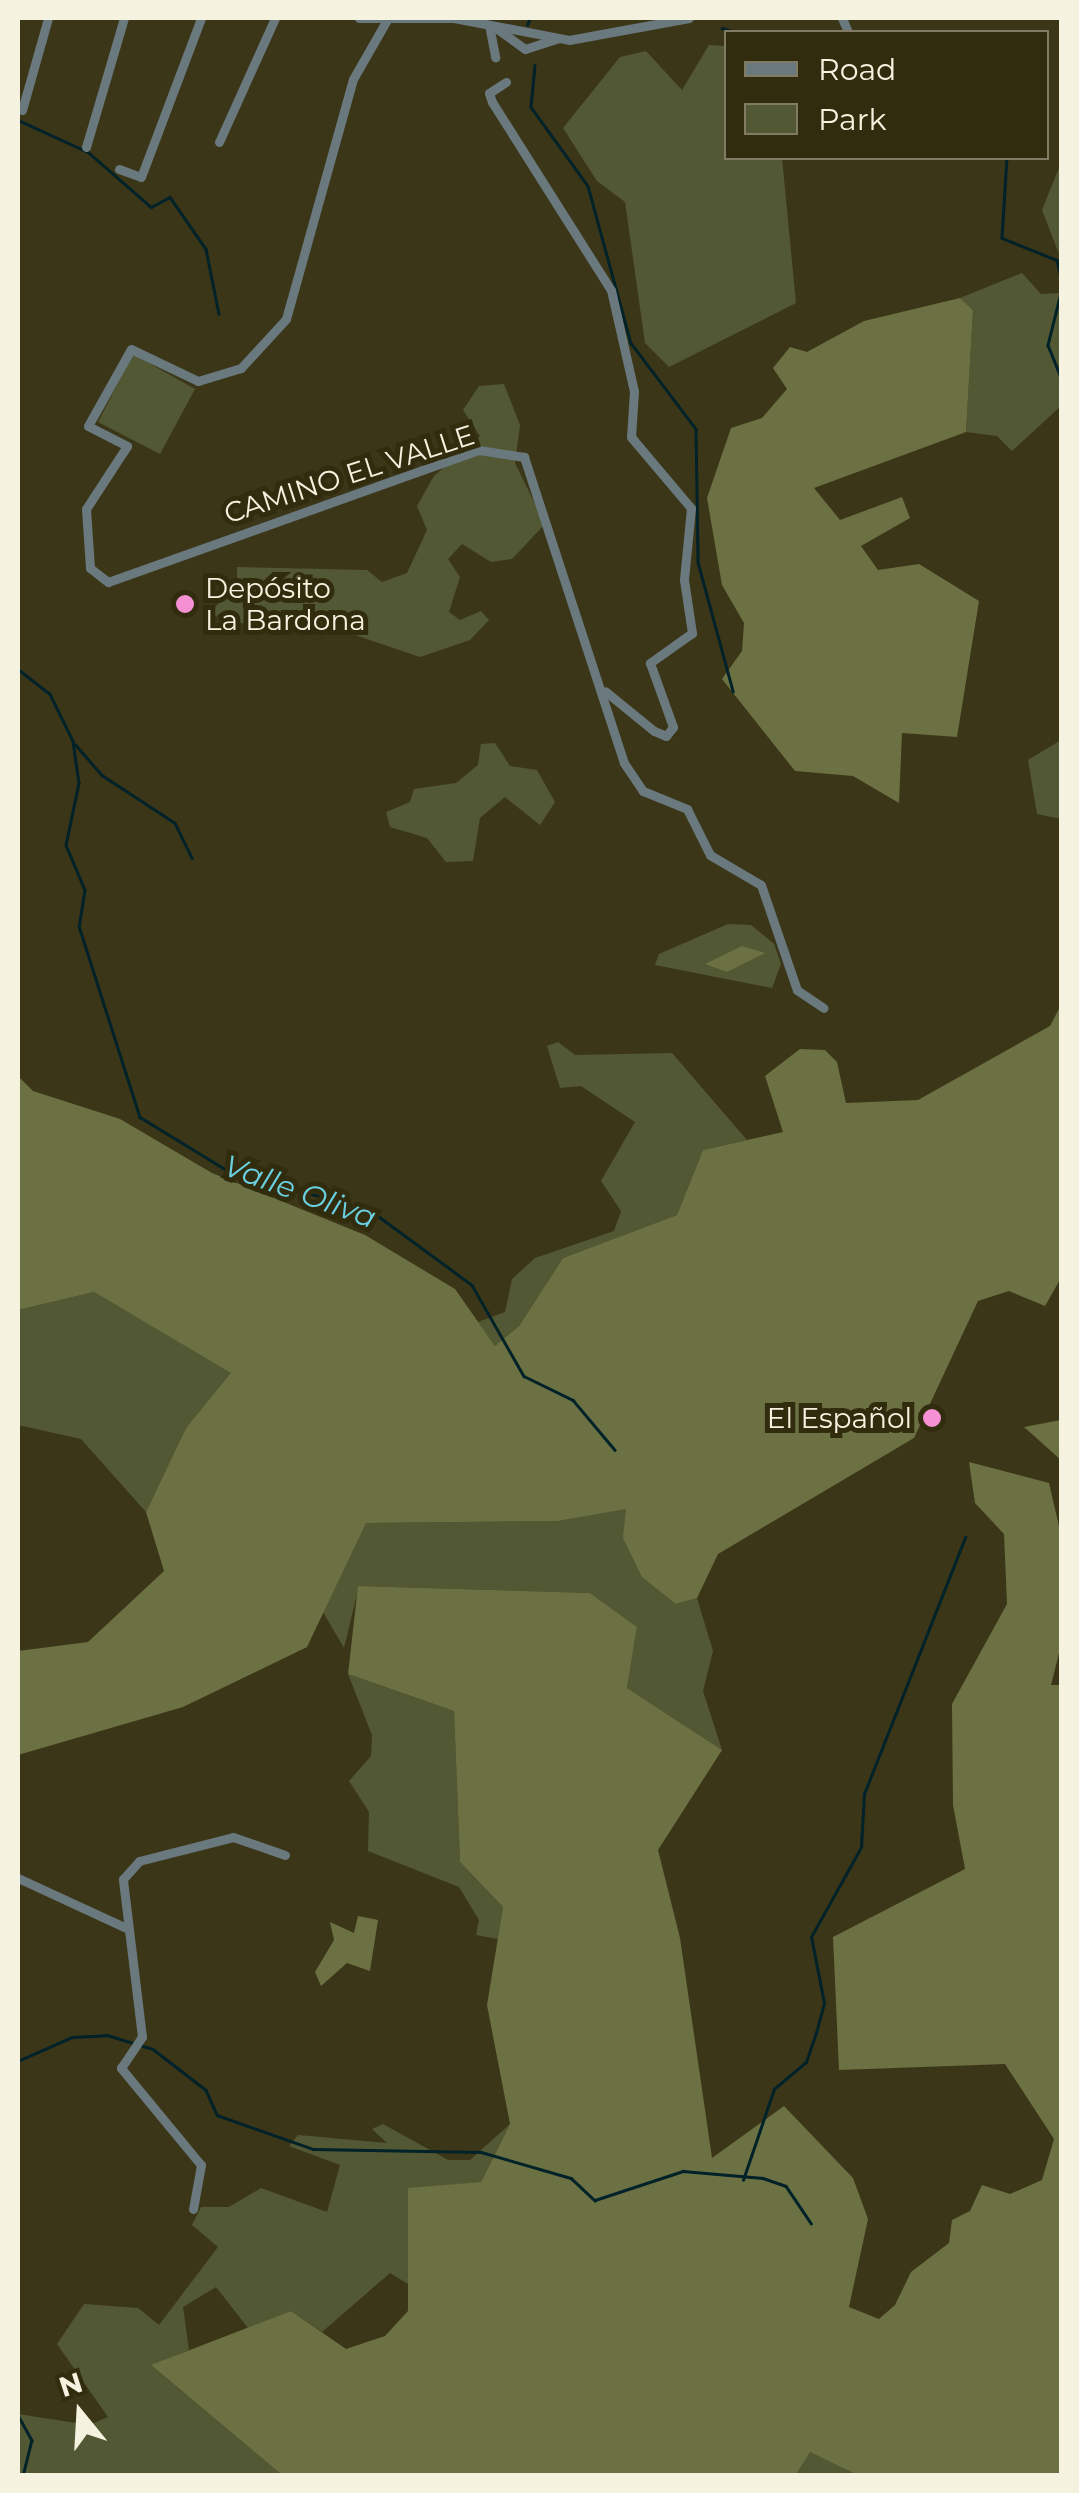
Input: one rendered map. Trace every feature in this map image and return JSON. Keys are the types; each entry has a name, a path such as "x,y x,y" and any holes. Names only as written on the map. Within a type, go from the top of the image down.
{"street":[{"path":"22,110 48,18"},
{"path":"86,146 124,18"},
{"path":"120,169 141,177 201,18"},
{"path":"219,142 275,18"},
{"path":"359,18 454,18 558,38"},
{"name":"CAMINO EL VALLE","path":"389,18 353,79 286,319 241,368 198,380 132,349 88,426 127,446 82,528 90,568 108,582 479,450 524,456 604,689"},
{"path":"491,26 524,50 558,38 690,18"},
{"path":"491,26 495,57"},
{"path":"506,82 489,94 492,102 611,290 634,391 630,437 691,508 684,580 692,633 650,663 673,727 666,736 634,721 604,689"},
{"path":"604,689 624,763 643,791 687,809 710,855 761,886 797,990 824,1008"},
{"path":"193,2209 201,2165 121,2068 142,2037 126,1928 124,1878 139,1861 233,1837 285,1855"},
{"path":"18,1878 126,1928"}],"green space":[{"path":"709,45 724,46 724,160 782,160 796,303 669,367 645,343 625,202 597,181 563,128 620,57 646,51 682,90"},
{"path":"1061,163 1061,259 1042,210"},
{"path":"1022,273 1041,294 1061,293 1061,406 1012,451 997,436 966,432 973,310 960,298"},
{"path":"960,298 973,310 966,432 814,488 840,520 902,497 910,518 861,546 878,570 919,564 979,601 957,737 902,733 899,803 853,776 795,771 722,679 742,651 744,623 722,585 707,498 731,428 762,418 787,389 773,368 790,347 807,352 864,321"},
{"path":"133,354 195,389 160,454 98,422"},
{"path":"504,384 520,425 515,463 545,524 512,559 491,562 462,544 448,559 460,577 449,612 460,620 481,611 489,620 470,640 420,657 305,618 257,627 207,614 237,587 237,567 367,570 382,582 407,573 427,530 417,506 434,476 480,436 463,410 479,386"},
{"path":"1061,740 1061,819 1037,814 1028,760"},
{"path":"495,743 510,766 537,770 555,802 540,825 505,797 480,818 473,861 446,862 427,838 390,827 386,812 410,802 414,789 456,783 478,765 481,744"},
{"path":"728,924 751,925 774,944 781,964 772,988 655,965 659,954"},
{"path":"742,946 765,953 727,972 705,964"},
{"path":"1061,1005 1061,1278 1045,1306 1009,1291 978,1301 914,1438 718,1554 697,1598 676,1604 642,1577 623,1538 626,1509 558,1521 366,1523 307,1647 183,1707 18,1755 18,1651 88,1642 164,1571 146,1512 186,1428 231,1373 94,1292 18,1310 18,1076 33,1091 120,1119 212,1173 365,1235 455,1289 495,1346 519,1326 563,1258 677,1215 703,1150 783,1132 765,1076 800,1049 825,1050 837,1062 846,1103 918,1100 1050,1026"},
{"path":"558,1042 575,1055 672,1053 747,1140 703,1150 677,1215 563,1258 519,1326 495,1346 478,1322 505,1312 512,1279 535,1258 614,1231 621,1211 601,1181 635,1122 581,1086 560,1088 547,1046"},
{"path":"94,1292 232,1373 186,1428 146,1512 81,1439 18,1425 18,1310"},
{"path":"1062,1420 1061,1460 1024,1427"},
{"path":"969,1462 1049,1483 1061,1535 1061,1645 1051,1685 1062,1685 1061,2475 858,2475 810,2452 795,2476 282,2475 151,2365 291,2311 346,2349 385,2336 408,2311 408,2188 481,2182 510,2124 487,2005 503,1907 460,1862 454,1711 348,1674 358,1586 590,1593 637,1627 627,1688 722,1750 658,1850 680,1938 712,2158 784,2106 853,2178 868,2219 849,2307 879,2319 895,2305 911,2272 949,2243 952,2220 970,2211 982,2185 1010,2194 1042,2180 1054,2139 1005,2064 839,2070 833,1937 965,1869 953,1805 952,1704 1007,1604 1004,1534 975,1503"},
{"path":"627,1508 676,1604 697,1598 713,1651 703,1691 722,1750 627,1688 637,1627 590,1593 359,1586 344,1648 323,1612 365,1523 558,1521"},
{"path":"348,1674 454,1711 460,1862 503,1907 498,1939 476,1935 479,1920 459,1887 368,1851 369,1812 349,1781 371,1756 372,1735"},
{"path":"358,1916 378,1920 370,1971 347,1963 321,1986 315,1972 334,1940 330,1922 354,1933"},
{"path":"383,2124 448,2160 470,2160 510,2124 481,2182 409,2189 408,2284 390,2273 322,2332 291,2311 248,2328 216,2287 183,2307 189,2350 152,2366 282,2475 18,2475 18,2414 89,2425 108,2417 57,2344 84,2304 138,2308 159,2325 218,2247 192,2225 201,2207 229,2207 261,2188 327,2212 340,2165 289,2146 298,2135 387,2143 372,2129"},
{"path":"809,2452 845,2465 858,2475 795,2476"}],"waterway":[{"path":"527,25 530,18"},
{"path":"722,28 728,30"},
{"path":"535,65 531,107 588,186 631,343 696,429 698,562 733,691"},
{"path":"18,120 88,152 151,207 170,197 206,249 219,314"},
{"path":"1007,160 1002,238 1057,260 1062,281"},
{"path":"1062,289 1048,345 1062,379"},
{"name":"Valle Oliva","path":"18,669 50,694 73,741 79,783 66,845 85,890 79,926 140,1117 228,1171 370,1210 472,1285 524,1376 573,1400 615,1450"},
{"path":"75,744 102,775 175,823 192,858"},
{"path":"743,2180 774,2089 806,2062 824,2003 811,1937 861,1847 864,1794 965,1537"},
{"path":"18,2061 72,2037 107,2035 153,2049 206,2090 217,2115 313,2149 481,2152 571,2178 595,2200 683,2171 763,2178 786,2186 811,2223"},
{"path":"18,2415 32,2440 23,2476"}],"place":[{"name":"Depósito La Bardona","path":"185,604"},
{"name":"El Español","path":"932,1418"}]}
